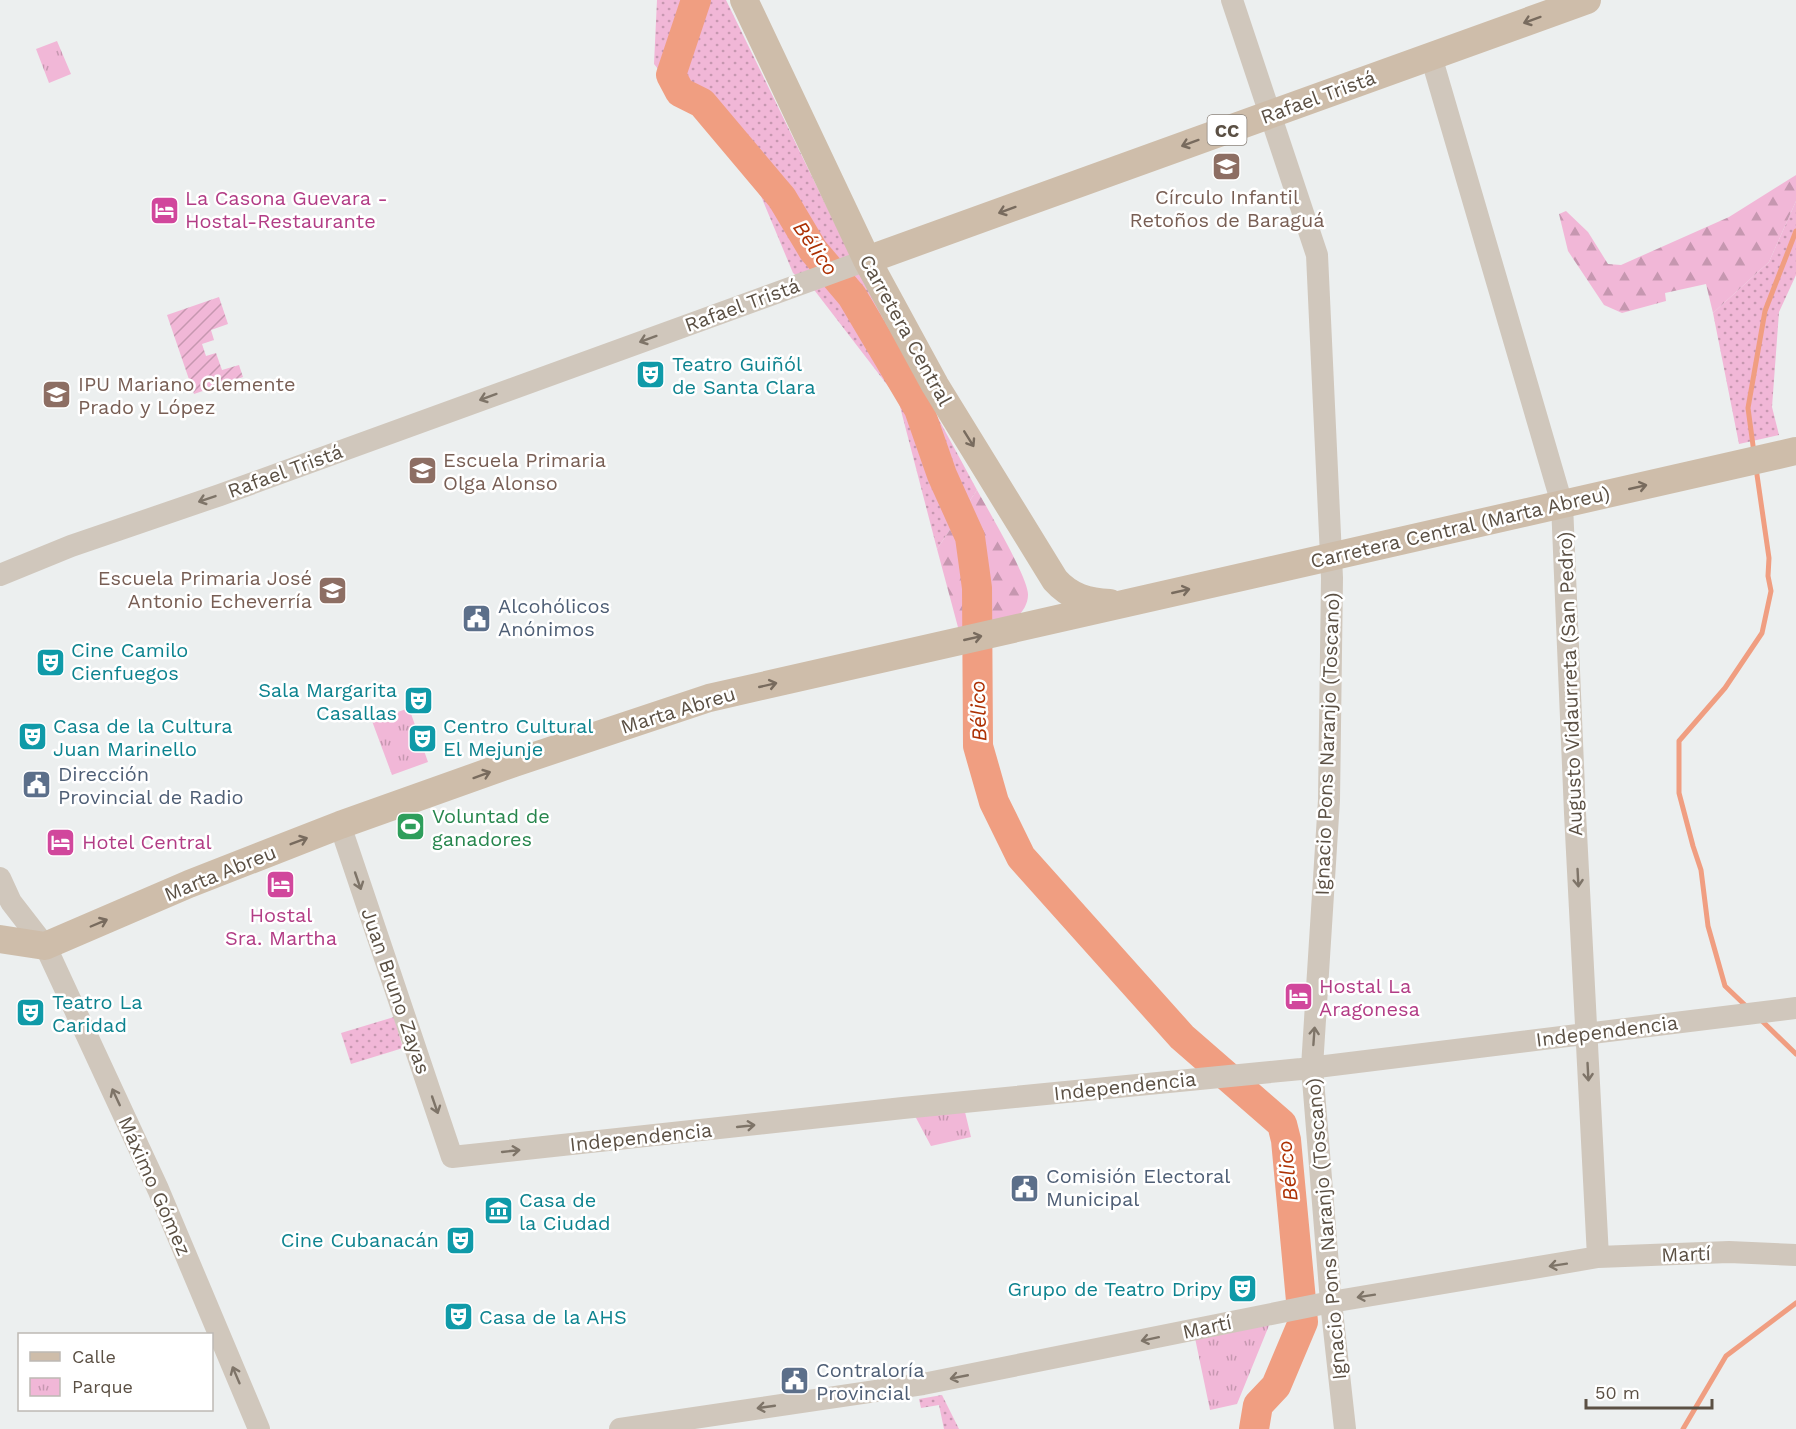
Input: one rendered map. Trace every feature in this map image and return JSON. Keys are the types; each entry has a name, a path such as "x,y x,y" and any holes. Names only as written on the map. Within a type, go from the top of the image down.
{"main road":[{"name":"Carretera Central","path":"744,0 845,214 871,259 935,385 1055,580 1063,589 1075,596 1093,602 1124,604"},
{"name":"Rafael Tristá","path":"871,259 1587,0"},
{"name":"Carretera Central (Marta Abreu)","path":"1124,604 1796,451"},
{"name":"Marta Abreu","path":"45,946 189,884 340,825 514,763 709,698 1124,604"},
{"path":"0,937 45,946"}],"street":[{"name":"Ignacio Pons Naranjo (Toscano)","path":"1232,0 1317,255 1331,557 1329,800 1306,1068 1326,1303 1345,1429"},
{"name":"Augusto Vidaurreta (San Pedro)","path":"1431,56 1562,504 1598,1257"},
{"name":"Rafael Tristá","path":"0,575 71,546 231,491 871,259"},
{"name":"Juan Bruno Zayas","path":"340,825 452,1157"},
{"name":"Máximo Gómez","path":"0,878 11,902 45,946 158,1189 259,1429"},
{"path":"0,937 11,920 11,902"},
{"name":"Independencia","path":"452,1157 903,1108 1306,1068 1796,1008"},
{"name":"Martí","path":"620,1429 924,1384 1326,1303 1598,1257 1729,1252 1790,1255"}],"green space":[{"path":"657,0 726,0 855,265 977,490 937,549 898,399 815,291 793,273 761,196 654,64"},
{"path":"57,41 71,74 49,83 36,49"},
{"path":"1796,175 1796,201 1769,262 1713,313 1706,284 1665,293 1666,301 1622,313 1604,305 1568,251 1559,214 1566,211 1588,232 1608,264 1621,265 1729,217"},
{"path":"1796,201 1796,275 1779,312 1772,407 1779,435 1739,444 1713,313 1769,262"},
{"path":"219,297 228,324 211,330 214,340 202,344 206,356 216,353 222,370 239,365 243,377 194,394 167,315"},
{"path":"977,490 1015,559 1027,587 1028,598 1020,614 1014,619 959,631 937,549"},
{"path":"409,708 428,762 392,775 372,721"},
{"path":"394,1017 403,1048 351,1064 341,1033"},
{"path":"965,1112 971,1137 931,1146 915,1116"},
{"path":"1270,1323 1237,1404 1210,1410 1195,1338"},
{"path":"942,1395 959,1429 944,1429 939,1405 921,1408 919,1399"}],"waterway":[{"name":"Bélico","path":"696,0 671,75 680,92 702,103 782,198 813,250 852,296 919,409 942,475 970,537 977,588 978,746 994,802 1021,857 1182,1037 1282,1124 1286,1140 1303,1322 1276,1386 1258,1405 1254,1429"},
{"path":"1754,453 1748,408 1765,311 1796,231"},
{"path":"1747,1007 1725,986 1708,926 1701,870 1679,793 1679,741 1725,688 1762,633 1771,591 1768,576 1769,558 1756,468"},
{"path":"1760,1019 1796,1054"},
{"path":"1683,1429 1726,1356 1796,1303"}],"place":[{"name":"Círculo Infantil Retoños de Baraguá","path":"1227,166"},
{"name":"La Casona Guevara - Hostal-Restaurante","path":"164,210"},
{"name":"Teatro Guiñól de Santa Clara","path":"651,375"},
{"name":"IPU Mariano Clemente Prado y López","path":"57,395"},
{"name":"Escuela Primaria Olga Alonso","path":"422,471"},
{"name":"Escuela Primaria José Antonio Echeverría","path":"333,590"},
{"name":"Alcohólicos Anónimos","path":"477,618"},
{"name":"Cine Camilo Cienfuegos","path":"50,662"},
{"name":"Sala Margarita Casallas","path":"418,701"},
{"name":"Casa de la Cultura Juan Marinello","path":"32,737"},
{"name":"Centro Cultural El Mejunje","path":"422,738"},
{"name":"Dirección Provincial de Radio","path":"37,785"},
{"name":"Voluntad de ganadores","path":"411,827"},
{"name":"Hotel Central","path":"61,842"},
{"name":"Hostal Sra. Martha","path":"281,884"},
{"name":"Hostal La Aragonesa","path":"1298,997"},
{"name":"Teatro La Caridad","path":"31,1013"},
{"name":"Comisión Electoral Municipal","path":"1025,1188"},
{"name":"Casa de la Ciudad","path":"498,1211"},
{"name":"Cine Cubanacán","path":"460,1240"},
{"name":"Grupo de Teatro Dripy","path":"1243,1289"},
{"name":"Casa de la AHS","path":"458,1317"},
{"name":"Contraloría Provincial","path":"795,1381"}]}
